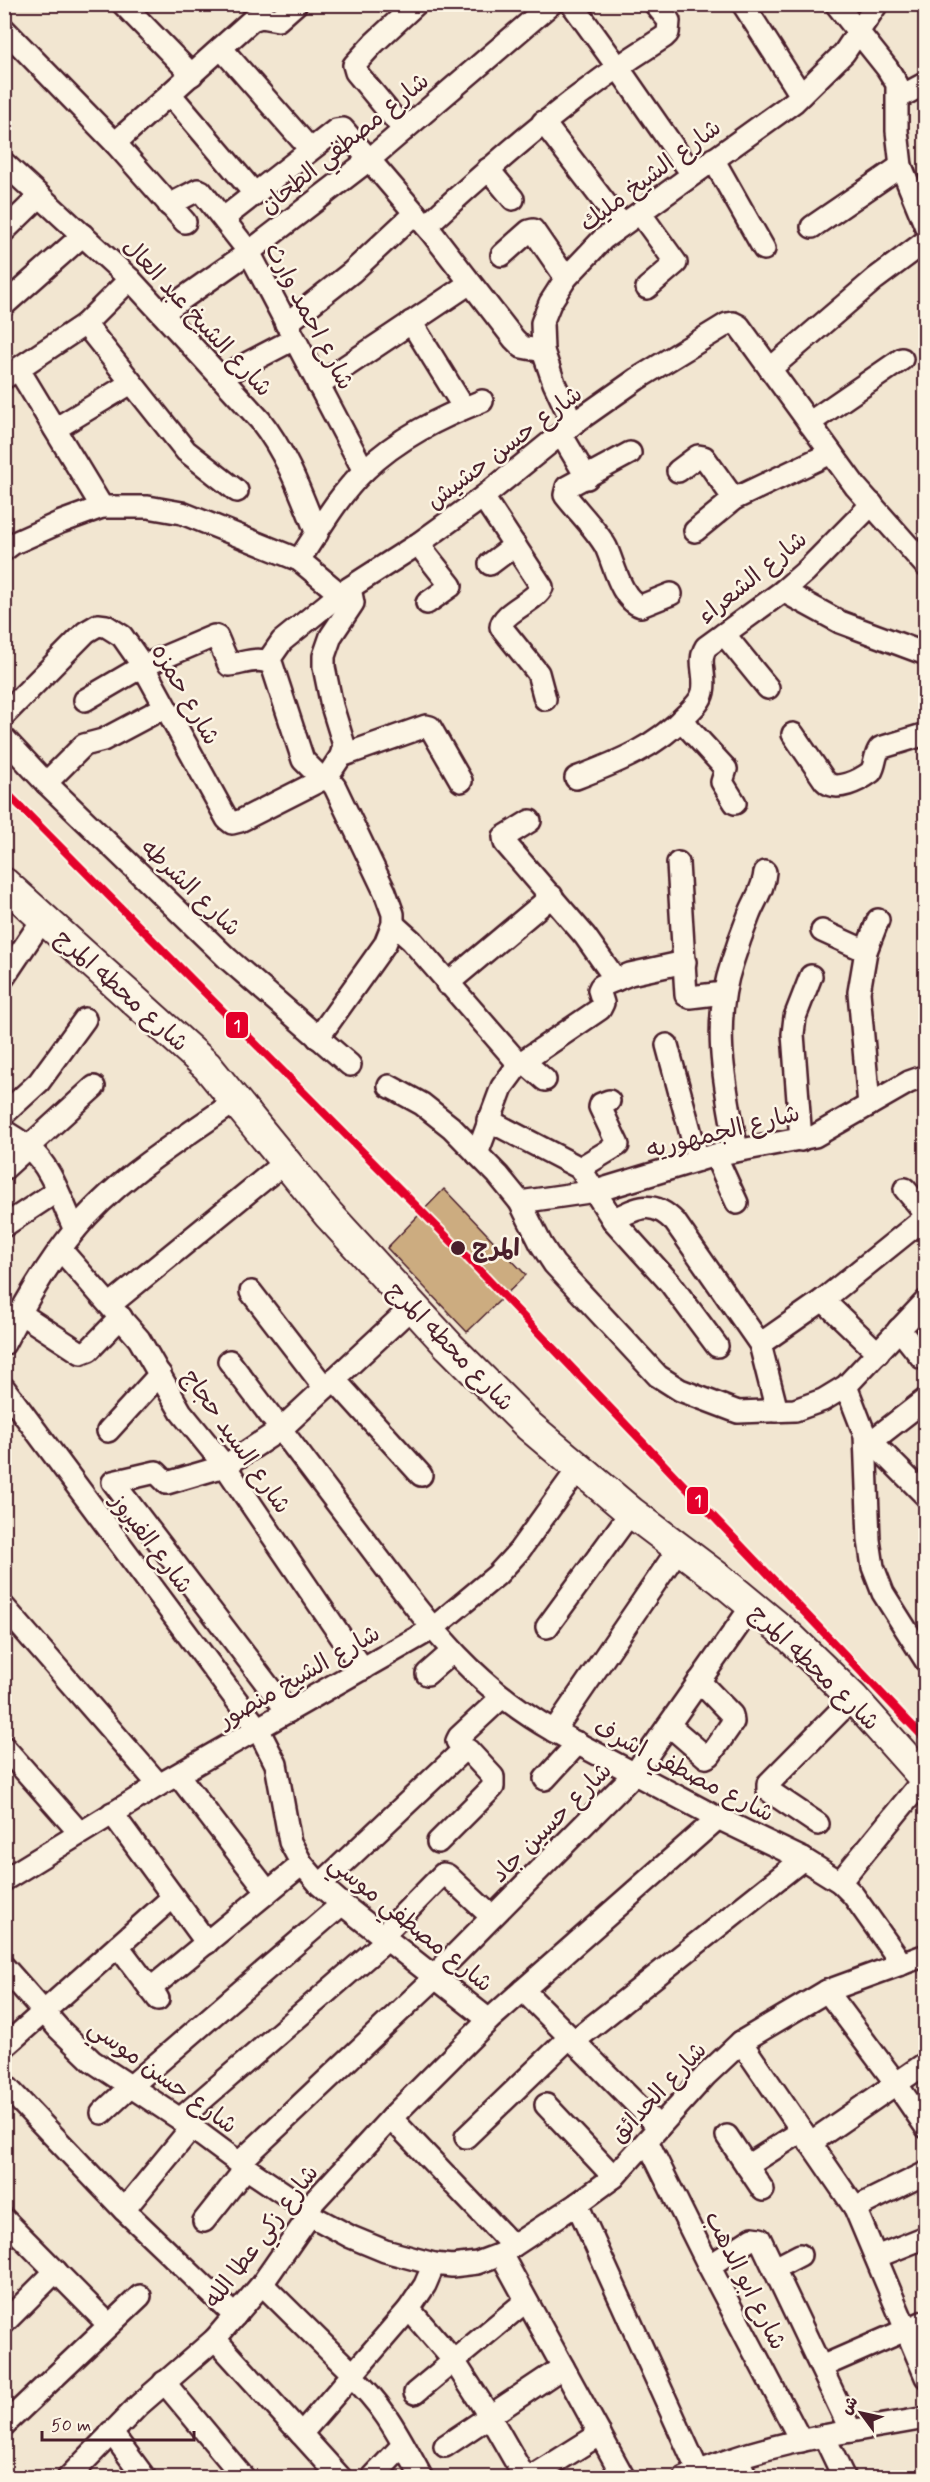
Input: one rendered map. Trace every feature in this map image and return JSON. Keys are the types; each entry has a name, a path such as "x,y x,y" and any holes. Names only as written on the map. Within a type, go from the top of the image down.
{"main road":[{"name":"شارع محطه المرج","path":"4,883 200,1059 237,1100 328,1214 412,1306 529,1426 631,1512 753,1606 852,1698 925,1779"}],"street":[{"path":"123,4 192,75"},
{"path":"115,143 252,20 255,11 278,20 296,4"},
{"path":"404,130 357,72 354,65 416,4"},
{"name":"شارع مصطفي الطحان","path":"162,313 249,252 370,159 551,4"},
{"path":"572,4 692,174"},
{"path":"220,377 290,331 352,272 488,169 543,122 617,66 668,33 669,21 656,4"},
{"path":"743,4 801,95"},
{"path":"836,4 897,84 897,131 901,166 926,227"},
{"name":"شارع الشيخ مليك","path":"587,478 567,429 543,351 542,323 550,303 582,259 622,225 801,95 844,53 859,34 877,4"},
{"path":"4,29 115,143 185,222"},
{"path":"221,48 310,150"},
{"path":"898,98 924,87"},
{"path":"170,94 254,193"},
{"path":"543,122 622,225"},
{"path":"224,218 336,130 341,129 370,159 421,220 522,347 543,351"},
{"path":"713,159 764,249"},
{"name":"شارع الشيخ عبد العال","path":"4,163 130,279 260,420 282,450 316,534"},
{"path":"812,227 901,166"},
{"path":"488,169 513,199"},
{"name":"شارع احمد وارث","path":"169,205 198,190 205,194 249,252 364,471"},
{"path":"4,231 40,196"},
{"path":"640,213 676,263 647,288"},
{"path":"502,255 533,230 567,279"},
{"path":"4,305 83,235"},
{"path":"770,369 883,273 926,241"},
{"path":"102,507 55,429 12,374 85,324 130,279"},
{"path":"318,385 470,283"},
{"path":"299,560 347,491 364,471 416,431 473,404 411,322"},
{"name":"شارع حسن حشيش","path":"268,661 282,640 345,591 418,544 483,497 567,429 637,379 727,324 734,323 739,326 831,453 926,566"},
{"path":"85,324 186,451 237,491"},
{"path":"809,423 902,359"},
{"path":"55,429 132,383"},
{"path":"630,453 567,487 565,495 602,541 620,583 633,602 641,606 671,594"},
{"path":"695,531 734,499 831,453"},
{"path":"678,471 698,456 704,457 734,499"},
{"path":"483,497 542,587 538,594 503,620 501,627 538,673 545,699"},
{"name":"شارع الشعراء","path":"576,778 633,756 663,736 681,720 698,703 703,693 702,654 706,647 783,591 872,504"},
{"path":"7,542 102,507 148,507 182,513 299,560 345,591 353,603 332,636 324,656 332,706 344,745 327,777"},
{"path":"418,544 451,585 427,603"},
{"path":"490,564 515,545"},
{"path":"783,591 840,622 926,654"},
{"name":"شارع حمزه","path":"4,715 86,632 98,626 106,626 123,636 143,666 226,819 232,822 240,821 327,777"},
{"path":"724,634 768,688"},
{"path":"85,700 143,666 214,636 217,637 229,665 268,661 275,671 303,760 317,774 327,777 335,787 385,892 393,914 393,924 385,944 318,1038"},
{"path":"46,783 84,745 103,740 165,707"},
{"path":"681,720 726,770 722,782 735,803"},
{"path":"340,756 426,726 433,731 461,781"},
{"path":"793,734 825,782 837,787 871,772 880,748 926,734"},
{"name":"شارع الشرطه","path":"4,738 46,783 228,958 350,1065"},
{"path":"530,821 507,833 504,837 505,843 585,936 616,980"},
{"path":"678,863 688,996 724,993"},
{"path":"737,1150 721,1060 720,1032 724,993 731,964 750,913 765,883 765,872"},
{"path":"447,984 552,896"},
{"path":"4,977 43,919"},
{"path":"869,1105 859,992 866,951 878,920"},
{"path":"393,924 521,1063 545,1080"},
{"path":"822,931 866,951"},
{"path":"477,1154 502,1088 521,1063 600,1009 603,1003 599,990 601,986 630,974 685,962"},
{"path":"801,1140 793,1034 795,1017 811,976"},
{"path":"4,1113 39,1082 85,1019"},
{"path":"667,1045 706,1157 737,1203"},
{"name":"شارع الجمهوريه","path":"520,1202 596,1191 706,1157 801,1140 829,1129 909,1082 926,1076"},
{"path":"389,1086 429,1110 451,1127 498,1175 520,1202 554,1264 658,1376 680,1390 738,1412 795,1410 822,1400 846,1386 926,1301"},
{"path":"4,1169 94,1087"},
{"path":"4,1344 16,1307 75,1230 104,1200 156,1158 237,1100"},
{"path":"580,1168 617,1147 618,1144 600,1107 601,1104 609,1101"},
{"path":"488,1120 580,1168 613,1220 670,1283 717,1346"},
{"path":"4,1131 29,1147 39,1158 75,1230"},
{"path":"16,1307 81,1353 89,1350 116,1310 285,1162"},
{"path":"760,1344 823,1300 926,1215 905,1189"},
{"path":"4,1226 57,1191"},
{"path":"613,1220 635,1208 647,1207 667,1214 760,1344 777,1410"},
{"name":"شارع السيد حجاج","path":"61,1250 116,1310 145,1347 195,1431 225,1466 363,1669"},
{"path":"251,1292 330,1384 421,1475"},
{"path":"823,1300 878,1353"},
{"path":"288,1712 113,1482 156,1472 167,1483 225,1466 281,1429 412,1306"},
{"path":"899,1329 922,1358"},
{"name":"شارع مصطفي اشرف","path":"229,1361 432,1629 452,1652 502,1697 554,1731 718,1818 803,1859 840,1882 853,1895 902,1964"},
{"path":"108,1431 160,1374"},
{"path":"846,1386 868,1438 926,1496"},
{"name":"شارع الفيروز","path":"4,1388 258,1729"},
{"path":"868,1438 926,1399"},
{"path":"868,1438 869,1540 873,1567 883,1593 926,1661"},
{"name":"شارع الشيخ منصور","path":"4,1880 159,1785 432,1629 497,1575 519,1551 578,1468"},
{"path":"547,1627 631,1512"},
{"path":"554,1731 679,1548"},
{"name":"شارع حسين جاد","path":"204,2221 242,2165 436,1976 635,1773 753,1606"},
{"path":"8,1620 159,1785"},
{"path":"427,1674 452,1652"},
{"path":"669,1725 706,1756 710,1755 734,1722 732,1715 699,1682"},
{"path":"438,1842 493,1787 493,1777 468,1750 462,1749 457,1741 502,1697"},
{"path":"818,1824 768,1790 768,1784 852,1698"},
{"name":"شارع مصطفي موسي","path":"258,1729 276,1764 290,1842 302,1864 320,1885 342,1904 489,2020"},
{"path":"545,1779 578,1743"},
{"path":"4,1747 79,1832"},
{"path":"320,1885 462,1749"},
{"path":"178,1775 268,1892"},
{"path":"840,1882 925,1779"},
{"path":"112,1813 207,1942"},
{"name":"شارع زكي عطا الله","path":"68,2478 111,2432 164,2382 215,2339 262,2284 309,2212 391,2118 489,2020 718,1818"},
{"path":"466,2137 572,2039 803,1859"},
{"path":"118,1946 154,1994 207,1942 302,1864"},
{"path":"124,2210 186,2123 385,1937 443,1874 447,1875 492,1917"},
{"path":"4,2047 173,1897"},
{"path":"102,2114 130,2086 342,1904"},
{"name":"شارع الحدائق","path":"309,2212 351,2237 385,2251 434,2264 452,2266 477,2264 507,2250 578,2204 614,2177 706,2075 741,2043 828,1991 926,1954"},
{"name":"شارع حسن موسي","path":"4,1967 83,2053 186,2123 309,2212"},
{"name":"شارع ابو الدهب","path":"523,1990 572,2039 653,2134 709,2266 801,2442"},
{"path":"828,1991 926,2127"},
{"path":"741,2043 855,2208 926,2378"},
{"path":"747,2166 806,2137 926,2063"},
{"path":"4,2084 124,2210 235,2316"},
{"path":"546,2105 614,2177"},
{"path":"391,2118 507,2250 526,2301 624,2478"},
{"path":"727,2136 763,2190"},
{"path":"855,2208 926,2173"},
{"path":"578,2204 691,2474 737,2458 824,2436 926,2418"},
{"path":"4,2218 109,2325"},
{"path":"709,2266 753,2238 760,2239 851,2431"},
{"path":"876,2257 926,2238"},
{"path":"775,2268 800,2255"},
{"path":"301,2434 409,2309 425,2285 434,2264"},
{"path":"4,2323 56,2271"},
{"path":"262,2284 376,2400 422,2478"},
{"path":"7,2418 140,2296"},
{"path":"415,2393 526,2301"},
{"path":"409,2309 454,2361 490,2416 525,2478"},
{"path":"821,2367 926,2321"},
{"path":"215,2339 341,2478"},
{"path":"446,2446 563,2367"},
{"path":"164,2382 244,2478"},
{"path":"111,2432 145,2478"},
{"path":"530,2478 600,2434"},
{"path":"824,2436 844,2478"},
{"path":"372,2478 404,2445"},
{"path":"737,2458 747,2478"}],"building":[{"path":"444,1189 526,1275 467,1332 387,1248"}],"transit line":[{"name":"1","path":"4,790 458,1248 926,1740"}],"place":[{"name":"المرج","path":"458,1248"}]}
